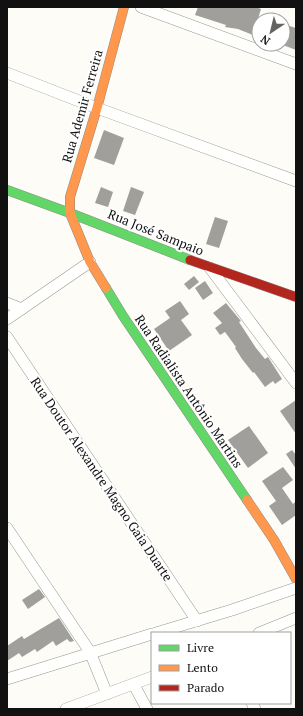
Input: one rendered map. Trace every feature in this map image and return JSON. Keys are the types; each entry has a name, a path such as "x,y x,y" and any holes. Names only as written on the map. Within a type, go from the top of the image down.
{"street":[{"name":"Rua Ademir Ferreira","path":"70,213 70,197 73,185 97,108 124,7"},
{"path":"141,7 296,64"},
{"path":"7,73 97,108 296,180"},
{"name":"Rua José Sampaio","path":"7,190 210,268 296,297"},
{"name":"Rua Radialista Antônio Martins","path":"70,213 90,262 123,316 274,540 296,579"},
{"path":"7,319 90,262"},
{"path":"210,268 296,383"},
{"path":"7,303 22,309"},
{"name":"Rua Doutor Alexandre Magno Gaia Duarte","path":"7,337 197,621"},
{"path":"7,528 90,652 107,694"},
{"path":"159,632 296,588"},
{"path":"261,632 296,618"},
{"path":"7,679 151,634"},
{"path":"66,709 151,677"},
{"path":"134,684 147,709"}],"building":[{"path":"198,7 256,7 261,9 260,12 251,12 251,34 238,29 225,27 226,25 195,15"},
{"path":"291,26 296,28 296,50 291,48"},
{"path":"104,130 124,138 114,165 94,158"},
{"path":"101,187 113,192 108,207 95,203"},
{"path":"131,187 144,192 135,215 123,211"},
{"path":"215,217 228,221 219,248 206,244"},
{"path":"194,276 199,282 189,290 184,284"},
{"path":"205,281 213,293 203,300 195,288"},
{"path":"180,301 189,314 181,320 192,335 169,351 154,329 170,318 165,311"},
{"path":"226,303 241,321 239,322 256,348 265,359 268,357 282,379 275,384 273,381 265,387 242,359 235,348 236,347 225,332 220,335 215,328 222,323 213,313"},
{"path":"296,400 296,434 280,411"},
{"path":"249,426 268,453 248,468 228,440"},
{"path":"292,450 296,455 296,469 286,454"},
{"path":"283,467 293,480 282,488 293,504 296,501 296,515 282,525 269,506 276,501 262,481"},
{"path":"39,589 45,597 28,609 22,600"},
{"path":"59,618 74,641 70,642 67,639 56,646 53,641 37,652 35,649 22,657 19,653 7,661 7,646 22,636 24,639"}],"traffic: fast":[{"path":"7,190 190,260"},
{"path":"106,288 123,316 247,500"}],"traffic: slow":[{"path":"106,288 90,262 70,213 70,197 97,108 124,7"},
{"path":"247,500 274,540 296,579"}],"traffic: jam":[{"path":"190,260 296,297"}]}
